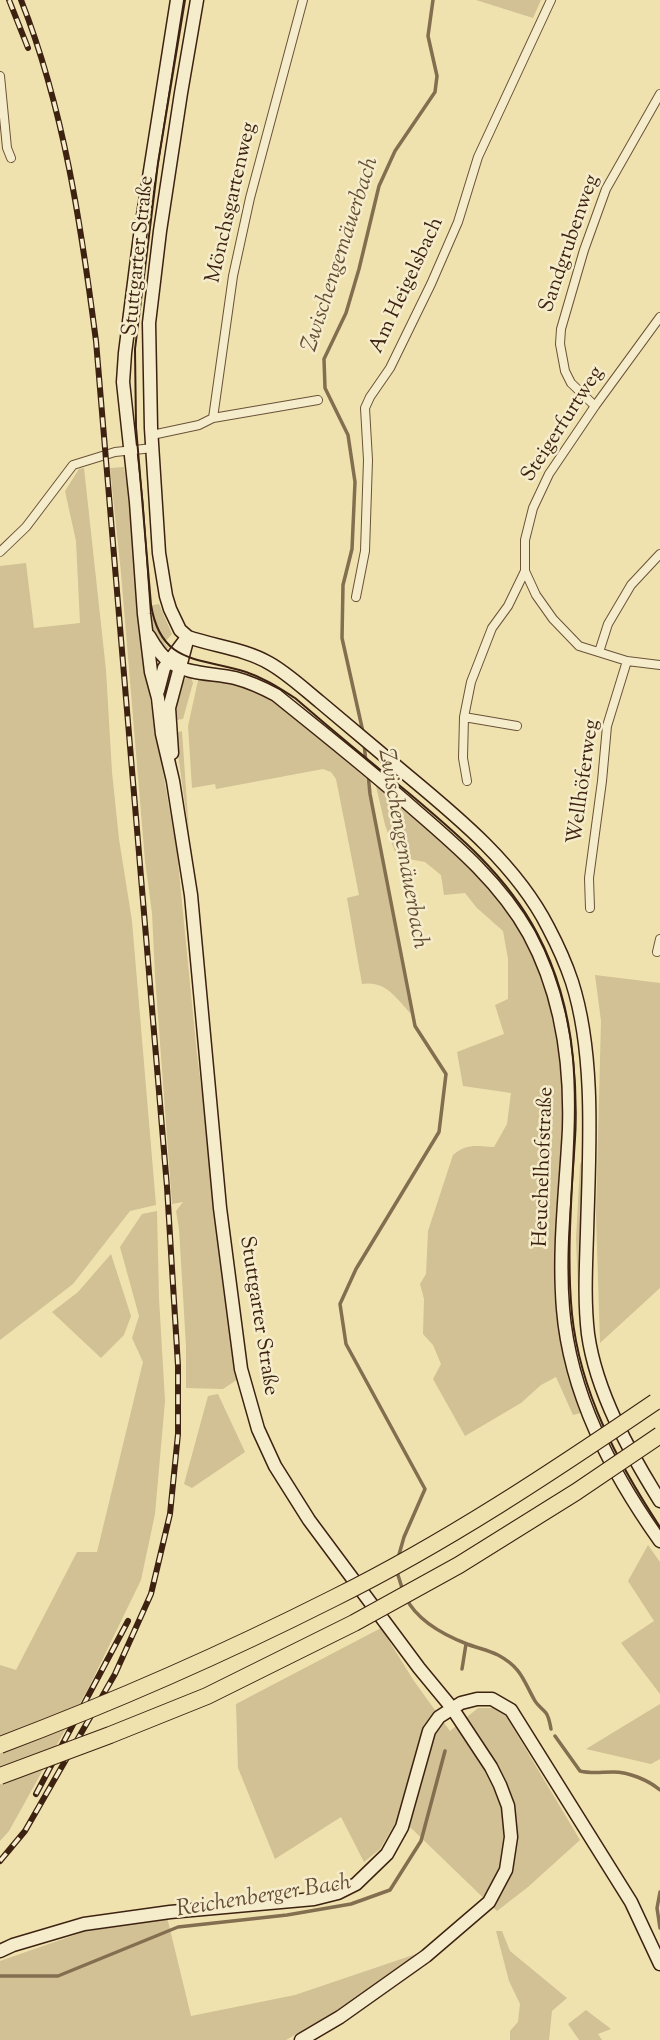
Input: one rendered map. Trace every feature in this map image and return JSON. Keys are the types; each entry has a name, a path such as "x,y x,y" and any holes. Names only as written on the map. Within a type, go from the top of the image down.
{"highway":[{"path":"0,1745 100,1707 336,1597 444,1538 545,1477 655,1402"},
{"path":"0,1776 206,1696 354,1623 459,1565 576,1492 660,1435"}],"main road":[{"name":"Stuttgarter Straße","path":"177,0 159,105 123,382 136,502 144,614 151,672 173,781 195,929 220,1208 242,1369 258,1429 275,1466 309,1520 452,1708 491,1767 508,1807 511,1837 506,1870 489,1902 426,1956 340,2017 301,2040"},
{"name":"Stuttgarter Straße","path":"158,698 160,679 174,664 188,637 180,630 166,596 159,552 152,441 149,323 181,93 197,0"},
{"name":"Stuttgarter Straße","path":"148,632 155,646 174,664"},
{"name":"Heuchelhofstraße","path":"188,637 270,663 344,722 430,794 500,859 530,897 548,927 572,981 581,1018 586,1057 589,1127 584,1284 589,1338 612,1413 660,1502"},
{"name":"Stuttgarter Straße","path":"173,781 169,708 174,664"},
{"name":"Heuchelhofstraße","path":"174,664 236,678 276,695 380,779 466,854 512,907 529,935 552,986 566,1060 569,1127 561,1238 564,1312 569,1348 601,1444 637,1508 660,1541"},
{"path":"0,1951 84,1924 170,1912 314,1899 338,1893 356,1884 387,1854 402,1827 429,1731 439,1717 461,1703 492,1699 511,1710 631,1902 656,1945 660,1964"}],"street":[{"name":"Mönchsgartenweg","path":"213,418 233,275 250,198 303,0"},
{"name":"Am Heigelsbach","path":"356,597 365,551 368,460 365,408 390,368 431,284 458,222 484,145 551,0"},
{"path":"0,76 10,158"},
{"name":"Sandgrubenweg","path":"595,406 571,383 565,371 560,344 561,329 602,199 616,169 660,94"},
{"name":"Steigerfurtweg","path":"467,781 463,758 464,717 471,682 492,628 508,606 526,571 525,540 533,508 549,474 660,317"},
{"path":"0,552 26,527 73,465 129,450 213,418 318,400"},
{"path":"599,652 608,624 631,585 660,554"},
{"path":"526,571 536,595 553,619 579,646 626,662 660,665"},
{"name":"Wellhöferweg","path":"590,908 589,878 607,726 626,662"},
{"path":"464,717 517,726"},
{"path":"657,953 660,939"}],"shaded area":[{"path":"476,0 541,0 533,18"},
{"path":"124,467 132,516 142,641 177,852 197,1054 238,1379 223,1389 186,1388 186,1346 176,1211 183,1202 172,1204 152,913 110,468"},
{"path":"84,468 106,670 119,839 132,921 156,1205 130,1211 73,1284 0,1340 0,566 26,563 34,628 80,623 76,541 65,491 79,469"},
{"path":"159,604 172,634 164,643 169,648 164,649 153,634 148,606"},
{"path":"199,676 233,683 274,700 366,778 411,1014 384,988 362,984 347,898 359,895 336,779 331,772 323,769 216,789 215,784 192,788 188,726"},
{"path":"187,677 191,677 193,683 183,719 176,720 177,697 180,686"},
{"path":"182,731 189,833 175,733"},
{"path":"376,786 444,842 491,889 520,931 543,984 557,1041 562,1100 555,1299 563,1348 581,1413 573,1415 556,1377 541,1385 521,1403 465,1436 433,1379 441,1364 433,1345 423,1334 424,1299 420,1284 426,1274 428,1231 453,1155 467,1147 494,1147 507,1124 511,1093 463,1086 457,1052 504,1034 495,1005 508,999 508,959 503,931 477,908 465,893 444,895 441,875 425,862 397,857 385,825"},
{"path":"595,975 660,983 660,1288 600,1343 596,1215 601,1021"},
{"path":"583,1160 578,1289 576,1239 580,1164"},
{"path":"157,1211 165,1401 155,1514 141,1580 89,1687 9,1831 0,1841 0,1665 16,1670 77,1552 97,1552 143,1362 132,1338 139,1316 120,1247 142,1214"},
{"path":"111,1254 131,1316 124,1335 101,1358 52,1312 78,1292"},
{"path":"218,1394 245,1452 192,1488 184,1484 208,1396"},
{"path":"648,1545 660,1562 660,1694 621,1643 654,1621 628,1581"},
{"path":"381,1628 450,1731 478,1708 493,1708 506,1716 580,1840 497,1911 411,1828 396,1822 380,1849 364,1862 341,1817 275,1859 238,1768 236,1704"},
{"path":"660,1704 660,1759 651,1764 586,1749"},
{"path":"167,1917 191,2016 295,1995 422,1952 335,2012 286,2040 0,2040 0,1961 86,1931"},
{"path":"496,1931 502,1931 510,1951 567,1998 552,2011 549,2040 510,2040 510,2031 518,2022 520,2004 509,1981"},
{"path":"586,2010 611,2029 598,2034 602,2040 579,2040 568,2024"}],"waterway":[{"name":"Zwischengemäuerbach","path":"363,732 342,638 343,585 352,549 355,482 348,435 325,388 324,359 346,313 379,186 395,151 435,92 437,76 428,36 433,0"},
{"name":"Zwischengemäuerbach","path":"364,743 366,763"},
{"name":"Zwischengemäuerbach","path":"368,774 415,1026 446,1074 439,1132 356,1269 340,1304 346,1344 425,1489 398,1558"},
{"name":"Zwischengemäuerbach","path":"397,1572 403,1591"},
{"path":"406,1598 424,1620 440,1631 498,1655 512,1665 521,1675 536,1703 547,1715 551,1729"},
{"name":"Reichenberger Bach","path":"462,1669 466,1644"},
{"path":"555,1736 580,1771 625,1773 660,1790"},
{"name":"Reichenberger Bach","path":"0,1976 58,1976 178,1927 287,1915 351,1904 390,1890 421,1841 445,1751"},
{"path":"660,1892 657,1908 660,1928"}],"tram line":[{"path":"185,0 158,163 135,349 136,427 151,605 156,624 163,639 173,649 198,660 253,674 295,698 461,838 495,873 537,933 557,980 569,1027 574,1074 570,1264 576,1343 592,1399 603,1426 660,1527"}],"railway":[{"path":"9,0 28,48"},
{"path":"0,1861 25,1831 115,1674 151,1594 170,1514 178,1434 178,1366 167,1187 96,341 77,211 60,125 36,41 21,0"},
{"path":"36,1794 128,1621"}]}
